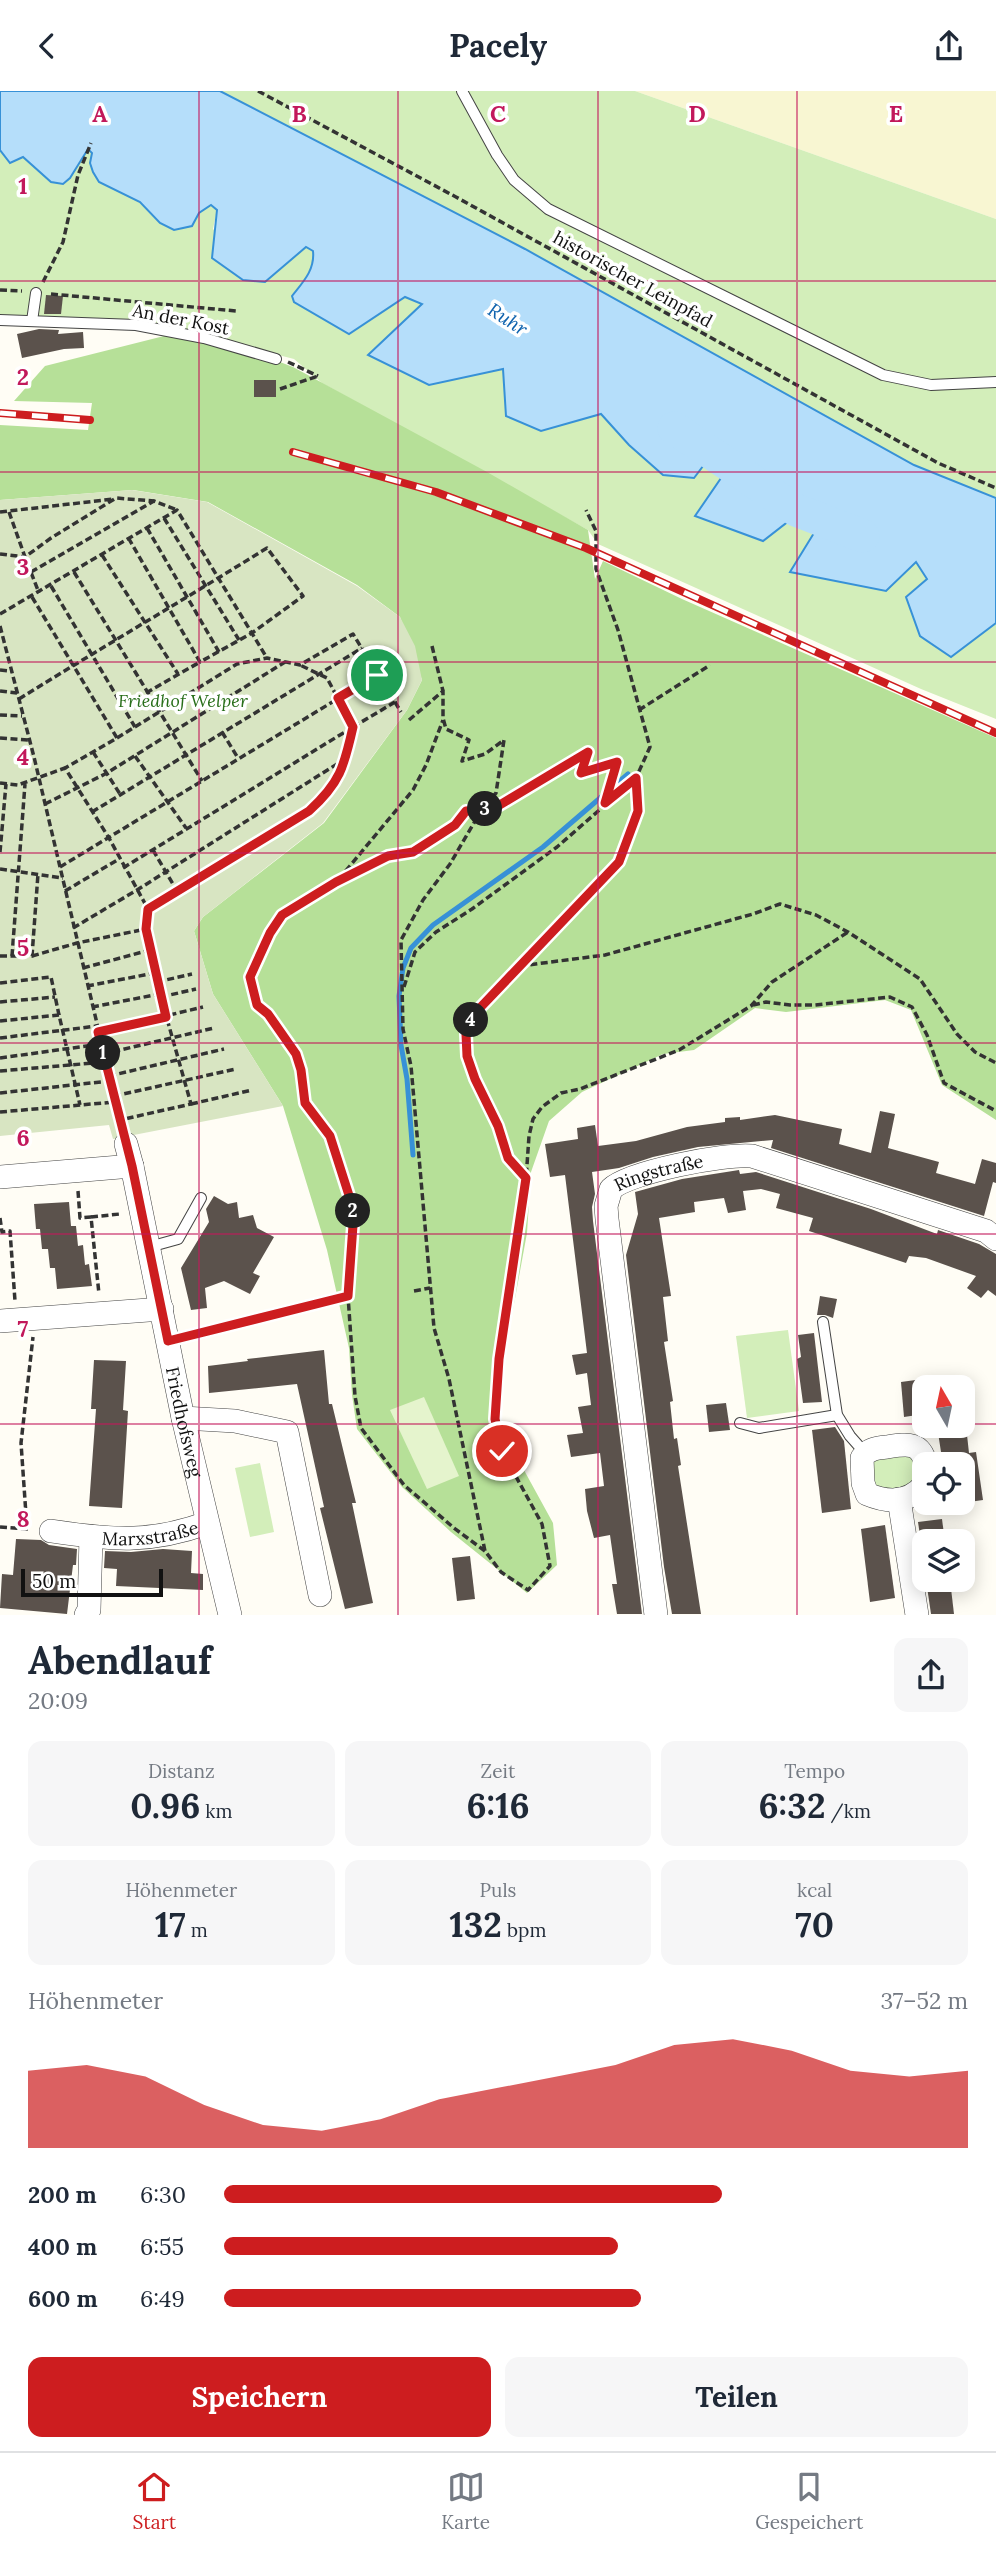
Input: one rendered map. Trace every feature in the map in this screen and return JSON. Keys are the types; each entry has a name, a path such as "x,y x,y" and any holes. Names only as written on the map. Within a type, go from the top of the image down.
{"street":[{"path":"0,1177 76,1171 129,1155"},
{"name":"Friedhofsweg","path":"129,1155 183,1418 230,1615"},
{"name":"Ringstraße","path":"656,1615 607,1219 606,1206 611,1189 629,1178 719,1157 752,1156 986,1231 996,1239"},
{"path":"17,1319 162,1309"},
{"path":"183,1418 235,1421 287,1432 320,1595"},
{"path":"912,1496 879,1499 867,1494 862,1467 865,1453 907,1444 922,1452"},
{"path":"900,1499 917,1615"},
{"name":"Marxstraße","path":"51,1531 91,1537 146,1539 179,1533 207,1523"},
{"name":"Marxstraße","path":"86,1615 89,1610 91,1537"}],"lane":[{"path":"462,91 497,156 514,180 548,209 883,375 932,384 996,382"},
{"path":"32,321 36,293"},
{"name":"An der Kost","path":"0,320 136,325 204,338 276,359"},
{"path":"149,1247 178,1239 201,1198"},
{"path":"823,1322 837,1415 865,1453"},
{"path":"740,1423 759,1428 837,1415"}],"path":[{"name":"historischer Leinpfad","path":"258,91 938,463 996,488"},
{"path":"36,293 63,241 78,175 91,143"},
{"path":"0,290 236,311"},
{"path":"276,359 293,363 318,376 280,389"},
{"path":"0,554 25,557 116,498"},
{"path":"0,512 116,498 154,501 177,510 267,658"},
{"path":"31,572 154,501"},
{"path":"0,614 177,510"},
{"path":"403,992 415,952 436,932 557,847 636,778 650,747 618,630 596,569 596,531 586,510"},
{"path":"9,512 38,593"},
{"path":"163,518 239,641"},
{"path":"146,528 219,652"},
{"path":"128,539 200,662"},
{"path":"19,699 267,548 303,596 252,633 146,693"},
{"path":"102,555 178,674"},
{"path":"74,572 202,781"},
{"path":"51,586 135,727"},
{"path":"32,597 117,738"},
{"path":"0,626 129,1155"},
{"path":"300,665 354,634 401,712"},
{"path":"432,646 443,691 443,719 446,730 469,740 462,761 485,754 504,740 496,793 482,809 461,846 423,900 401,940 403,1029 411,1066 434,1328 452,1391 485,1551"},
{"path":"92,812 362,649"},
{"path":"0,783 18,785 65,768 237,664 267,658 287,661 327,678 353,727 346,758 329,792 309,811 148,909"},
{"path":"45,804 107,773 287,661"},
{"path":"639,710 710,665"},
{"path":"0,670 11,671"},
{"path":"60,867 377,675"},
{"path":"0,691 17,693"},
{"path":"409,720 443,691"},
{"path":"123,868 395,702"},
{"path":"0,715 23,716"},
{"path":"336,882 413,790 426,765 443,719"},
{"path":"222,732 238,758"},
{"path":"0,738 29,740"},
{"path":"93,752 120,795"},
{"path":"605,803 617,762 581,773 588,752 493,809 466,811 455,825 413,852 388,856 336,882 282,915 270,933 250,977 257,1005 268,1014 296,1054 305,1103 330,1136 354,1211 348,1296 355,1396 361,1428 404,1485 485,1551 501,1571 528,1590 550,1566 542,1524 502,1451 495,1419 499,1359 526,1178 529,1136 533,1119 542,1107 561,1093 580,1089 679,1050 751,1006 766,1002 815,1005 890,997 912,1007 927,1035 944,1083 996,1111"},
{"path":"135,756 186,829"},
{"path":"74,928 346,758"},
{"path":"65,768 109,838 123,868 148,909 146,929 155,973 191,1104"},
{"path":"526,1178 508,1158 498,1126 475,1079 467,1056 466,1034 477,1011 619,862 638,811 636,778"},
{"path":"12,956 25,783"},
{"path":"0,852 6,784"},
{"path":"153,850 177,891"},
{"path":"65,891 119,859"},
{"path":"0,869 63,878"},
{"path":"32,956 38,874"},
{"path":"520,966 605,955 753,914 779,904 799,909 848,932 920,979 957,1034 975,1052 996,1063"},
{"path":"0,955 32,956 77,943 146,929"},
{"path":"751,1006 772,982 848,932"},
{"path":"83,968 150,950"},
{"path":"87,986 155,973"},
{"path":"157,982 192,974"},
{"path":"0,982 51,977 80,1105"},
{"path":"92,1007 196,989"},
{"path":"0,1002 55,997"},
{"path":"98,1032 203,1007"},
{"path":"0,1021 59,1015"},
{"path":"0,1038 97,1026"},
{"path":"103,1054 215,1028"},
{"path":"0,1058 101,1044"},
{"path":"0,1093 76,1085 224,1049"},
{"path":"0,1072 106,1062"},
{"path":"114,1096 236,1069"},
{"path":"120,1121 252,1090"},
{"path":"0,1112 115,1102"},
{"path":"76,1171 80,1218 141,1212"},
{"path":"91,1217 101,1313"},
{"path":"0,1218 2,1232 10,1231 27,1529"},
{"path":"414,1291 430,1288"},
{"path":"168,1341 348,1296"},
{"path":"0,1527 51,1531"}],"shaded area":[{"path":"635,91 996,91 996,219"}],"green space":[{"path":"220,91 635,91 996,219 996,498 914,465 525,249"},
{"path":"87,149 92,153 91,165 99,180 132,196 159,222 192,226 199,213 211,204 217,210 213,229 265,282 305,246 313,251 310,270 292,296 405,297 422,304 368,355 429,385 503,369 541,431 601,414 629,445 716,448 732,462 695,516 763,541 803,509 822,521 791,572 886,591 916,562 927,579 951,656 996,623 996,719 921,689 598,544 588,530 322,383 294,359 204,336 0,318 0,150 10,163 23,157 51,182 70,178"},
{"path":"172,334 272,359 293,367 588,530 595,579 603,561 682,599 996,738 996,1120 942,1085 911,1010 885,1000 786,1012 755,1008 694,1050 663,1054 582,1092 549,1121 531,1172 527,1233 501,1375 502,1430 553,1523 557,1565 527,1593 451,1532 402,1487 357,1429 349,1348 327,1250 283,1106 213,994 194,931 203,917 324,823 407,710 422,680 400,617 357,585 208,502 133,490 0,500 0,425 88,430 92,403 14,401 45,366"},
{"name":"Friedhof Welper","path":"132,490 207,502 357,586 400,617 415,646 422,680 407,710 323,823 203,917 194,931 213,994 283,1106 113,1139 109,1125 0,1136 0,500"},
{"path":"788,1330 799,1411 747,1418 736,1336"},
{"path":"424,1397 459,1476 427,1489 390,1410"},
{"path":"910,1452 912,1486 885,1491 871,1483 872,1461"},
{"path":"260,1463 274,1532 250,1537 235,1468"}],"water":[{"path":"0,91 220,91 525,249 914,465 996,498 996,623 951,657 920,636 906,597 927,579 916,562 886,591 790,572 822,520 803,510 763,541 695,516 732,462 716,449 694,478 663,475 629,445 601,414 541,431 506,416 503,369 429,385 368,355 422,304 405,297 349,334 294,302 292,296 312,264 313,251 306,247 265,282 243,280 212,258 217,210 211,205 199,213 192,226 174,230 160,223 140,202 99,182 90,163 92,153 88,149 70,178 63,184 51,182 23,157 10,163 0,150"}],"building":[{"path":"46,295 63,296 61,314 44,314"},
{"path":"39,329 59,330 58,334 83,332 84,348 64,349 22,358 17,334"},
{"path":"254,380 276,380 276,397 254,397"},
{"path":"880,1111 895,1114 888,1148 939,1162 936,1173 975,1184 982,1159 996,1163 996,1183 993,1182 984,1216 771,1148 773,1140 698,1147 619,1168 592,1172 595,1194 593,1221 642,1614 617,1614 612,1584 617,1584 610,1535 594,1538 587,1511 585,1489 604,1486 600,1453 571,1457 567,1435 583,1433 578,1407 591,1405 587,1373 576,1375 572,1355 587,1353 565,1175 550,1177 545,1144 578,1139 577,1128 595,1125 598,1146 636,1141 687,1127 725,1122 725,1118 740,1117 740,1120 775,1115 842,1129 839,1144 871,1153"},
{"path":"739,1170 740,1174 756,1172 871,1209 937,1234 938,1230 979,1244 996,1254 996,1296 988,1290 981,1298 967,1288 976,1276 926,1258 909,1256 906,1263 809,1231 813,1218 776,1208 780,1194 761,1189 743,1191 746,1210 728,1213 724,1198 694,1202 695,1212 659,1218 671,1296 663,1297 668,1341 664,1342 673,1401 670,1402 701,1614 672,1614 626,1255 638,1214 635,1192 682,1179"},
{"path":"214,1196 228,1204 237,1202 239,1218 253,1215 257,1228 274,1237 253,1273 260,1276 250,1294 224,1281 205,1288 207,1308 191,1310 181,1268 209,1222 206,1209"},
{"path":"69,1202 71,1226 76,1226 78,1246 83,1245 85,1265 89,1264 92,1286 57,1289 55,1268 50,1268 48,1249 42,1249 40,1229 36,1229 34,1204"},
{"path":"820,1296 837,1299 833,1318 817,1315"},
{"path":"814,1333 822,1402 803,1403 797,1359 801,1357 798,1335"},
{"path":"324,1350 329,1404 332,1404 356,1503 352,1503 373,1603 345,1609 320,1508 324,1507 297,1384 209,1393 208,1366"},
{"path":"94,1360 126,1361 123,1410 128,1411 122,1508 89,1506 96,1409 91,1409"},
{"path":"912,1380 912,1416 904,1417 901,1382"},
{"path":"726,1403 730,1430 709,1432 706,1405"},
{"path":"835,1427 844,1441 851,1509 822,1513 812,1430"},
{"path":"939,1439 967,1439 969,1452 941,1452"},
{"path":"975,1452 976,1452 983,1500 975,1501"},
{"path":"942,1519 943,1529 919,1529 918,1522"},
{"path":"885,1525 895,1598 870,1602 861,1529"},
{"path":"16,1539 41,1540 49,1545 77,1549 67,1614 0,1608 2,1574 13,1575"},
{"path":"105,1551 192,1551 191,1573 203,1574 203,1590 116,1586 117,1569 104,1568"},
{"path":"470,1556 475,1599 457,1601 452,1558"},
{"path":"928,1592 951,1592 954,1614 931,1614"}],"waterway":[{"name":"Ruhr","path":"674,428 796,510 863,536"},
{"path":"413,1155 407,1079 401,1045 399,996 403,968 411,948 433,925 543,847 628,774"}],"railway":[{"path":"0,413 90,420"},
{"path":"293,452 436,492 586,548 996,733"}],"route":[{"path":"377,675 338,698 353,727 344,766 329,792 309,811 148,909 146,929 166,1017 98,1032 132,1166 168,1341 348,1296 354,1211 330,1136 305,1103 296,1054 268,1014 257,1005 252,992 250,977 270,933 282,915 336,882 388,856 413,852 455,825 466,811 493,809 588,752 581,773 617,762 605,803 636,778 638,811 619,862 477,1011 466,1034 467,1056 475,1079 498,1126 508,1158 526,1178 524,1208 499,1359 495,1419 502,1451"}]}
